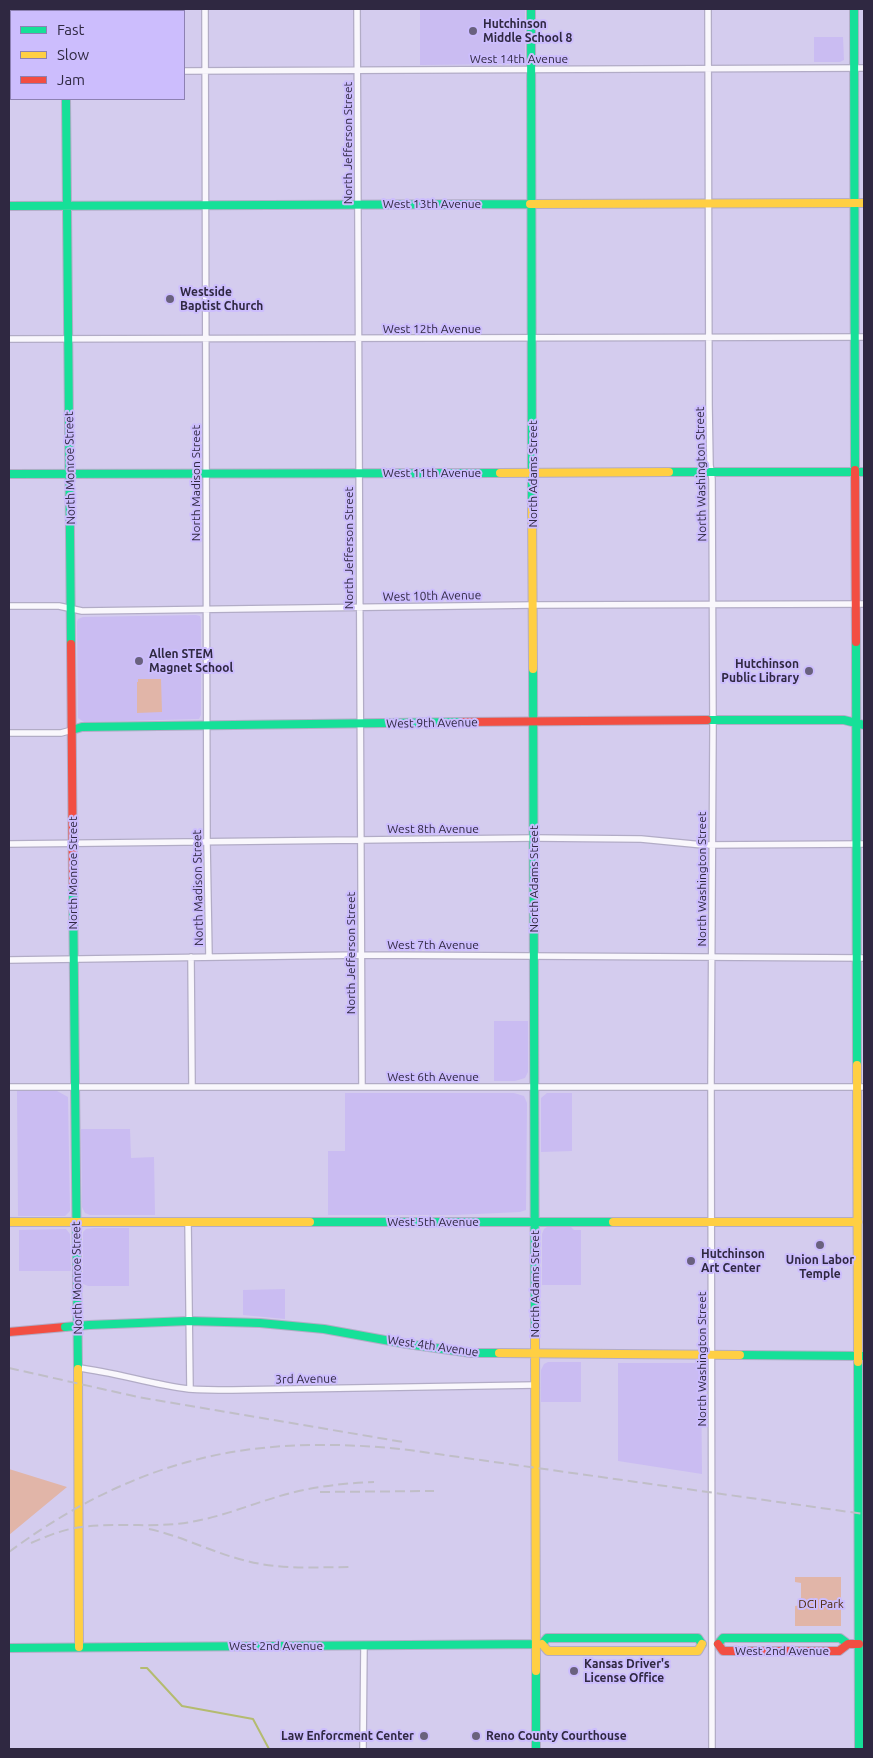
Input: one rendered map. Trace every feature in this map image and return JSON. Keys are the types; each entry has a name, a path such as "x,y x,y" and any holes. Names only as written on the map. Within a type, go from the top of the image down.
{"street":[{"name":"North Madison Street","path":"205,9 206,725 209,957"},
{"name":"North Jefferson Street","path":"358,9 362,1087"},
{"name":"North Adams Street","path":"531,9 534,1222 539,1644 536,1749"},
{"name":"North Washington Street","path":"708,9 710,465 713,604 711,1221 715,1644 712,1749"},
{"path":"854,9 855,337 860,472 862,1644 859,1749"},
{"name":"West 14th Avenue","path":"185,71 864,68"},
{"name":"North Monroe Street","path":"66,100 79,1647"},
{"name":"West 13th Avenue","path":"9,206 864,203"},
{"name":"West 12th Avenue","path":"9,339 864,337"},
{"name":"West 11th Avenue","path":"9,474 860,472"},
{"name":"West 10th Avenue","path":"9,606 59,606 82,611 533,605 860,604"},
{"name":"West 9th Avenue","path":"9,733 60,733 82,727 533,721 844,720 860,724"},
{"name":"West 8th Avenue","path":"9,844 534,838 642,839 712,845 860,844"},
{"name":"West 7th Avenue","path":"9,960 362,955 861,958"},
{"name":"North Madison Street","path":"191,957 192,1086"},
{"name":"West 6th Avenue","path":"9,1087 861,1087"},
{"path":"188,1221 190,1389"},
{"name":"West 5th Avenue","path":"9,1222 861,1222"},
{"name":"West 4th Avenue","path":"9,1332 88,1325 189,1321 260,1323 324,1329 471,1353 535,1355 861,1356"},
{"name":"3rd Avenue","path":"78,1368 190,1389 536,1385"},
{"name":"West 2nd Avenue","path":"9,1648 539,1644 547,1638 698,1638 702,1644"},
{"name":"West 2nd Avenue","path":"702,1644 715,1644 723,1638 840,1638 848,1644 862,1644"},
{"name":"West 2nd Avenue","path":"539,1644 548,1651 698,1651 702,1644"},
{"name":"West 2nd Avenue","path":"715,1644 723,1651 839,1651 848,1644"},
{"path":"362,1749 364,1645"}],"shaded area":[{"name":"Hutchinson Middle School 8","path":"420,9 525,9 525,60 523,63 518,64 420,65"},
{"path":"814,37 843,37 844,60 840,62 814,62"},
{"name":"Allen STEM Magnet School","path":"200,616 201,620 201,715 199,719 84,722 78,718 78,619 83,617"},
{"path":"494,1021 528,1021 528,1072 525,1078 515,1081 494,1081"},
{"path":"17,1091 57,1091 68,1097 70,1211 65,1216 18,1216"},
{"path":"345,1093 514,1093 524,1096 527,1103 526,1210 520,1212 454,1215 328,1215 328,1151 345,1151"},
{"path":"547,1093 572,1093 572,1151 541,1152 541,1098"},
{"path":"81,1129 130,1129 131,1158 154,1157 155,1215 90,1215 85,1213 82,1207"},
{"path":"547,1227 571,1227 574,1230 581,1230 581,1285 542,1285 542,1234"},
{"path":"129,1228 129,1286 88,1286 83,1284 83,1232 86,1229"},
{"path":"66,1229 70,1234 71,1271 19,1271 19,1230"},
{"path":"285,1289 285,1319 243,1315 243,1290"},
{"path":"548,1362 581,1362 581,1402 541,1402 541,1370 544,1364"},
{"path":"618,1363 697,1363 701,1367 702,1474 618,1461"}],"green space":[{"path":"138,679 161,679 162,712 137,713"},
{"path":"9,1469 67,1487 9,1535"},
{"name":"DCI Park","path":"795,1577 841,1577 841,1626 795,1626 795,1606 801,1605 801,1583 795,1582"}],"waterway":[{"path":"141,1668 147,1668 182,1706 253,1719 269,1749"}],"railway":[{"path":"9,1368 138,1397 403,1442"},
{"path":"9,1552 74,1509 145,1476 170,1467 221,1454 301,1445 382,1447 409,1450 864,1514"},
{"path":"31,1543 49,1535 82,1527 168,1525 196,1521 301,1491 332,1485 374,1482"},
{"path":"320,1492 434,1491"},
{"path":"149,1529 234,1558 260,1564 300,1567 353,1567"}],"traffic: fast":[{"path":"531,9 532,502"},
{"path":"854,9 855,470"},
{"path":"66,100 71,644"},
{"path":"9,206 530,204"},
{"path":"669,472 864,472"},
{"path":"9,474 500,473"},
{"path":"856,642 857,1065"},
{"path":"533,669 535,1336"},
{"path":"707,720 844,720 864,725"},
{"path":"72,730 82,727 462,722"},
{"path":"73,887 78,1369"},
{"path":"310,1222 613,1222"},
{"path":"89,1325 189,1321 260,1323 324,1329 471,1353 499,1353"},
{"path":"65,1327 89,1325"},
{"path":"740,1355 864,1356"},
{"path":"858,1362 859,1749"},
{"path":"542,1644 547,1638 698,1638 702,1644"},
{"path":"718,1644 723,1638 840,1638 848,1644"},
{"path":"9,1648 542,1644"},
{"path":"536,1671 536,1749"}],"traffic: slow":[{"path":"530,204 864,203"},
{"path":"500,473 669,472"},
{"path":"532,502 533,669"},
{"path":"857,1065 858,1362"},
{"path":"9,1222 310,1222"},
{"path":"613,1222 858,1222"},
{"path":"535,1336 536,1671"},
{"path":"499,1353 740,1355"},
{"path":"78,1369 79,1647"},
{"path":"542,1644 548,1651 698,1651 702,1644"}],"traffic: jam":[{"path":"855,470 856,642"},
{"path":"71,644 73,887"},
{"path":"462,722 707,720"},
{"path":"9,1332 65,1327"},
{"path":"718,1644 723,1651 839,1651 848,1644 859,1644"}],"place":[{"name":"Hutchinson Middle School 8","path":"473,31"},
{"name":"Westside Baptist Church","path":"170,299"},
{"name":"Allen STEM Magnet School","path":"139,661"},
{"name":"Hutchinson Public Library","path":"809,671"},
{"name":"Union Labor Temple","path":"820,1245"},
{"name":"Hutchinson Art Center","path":"691,1261"},
{"name":"Kansas Driver's License Office","path":"574,1671"},
{"name":"Law Enforcment Center","path":"424,1736"},
{"name":"Reno County Courthouse","path":"476,1736"}]}
